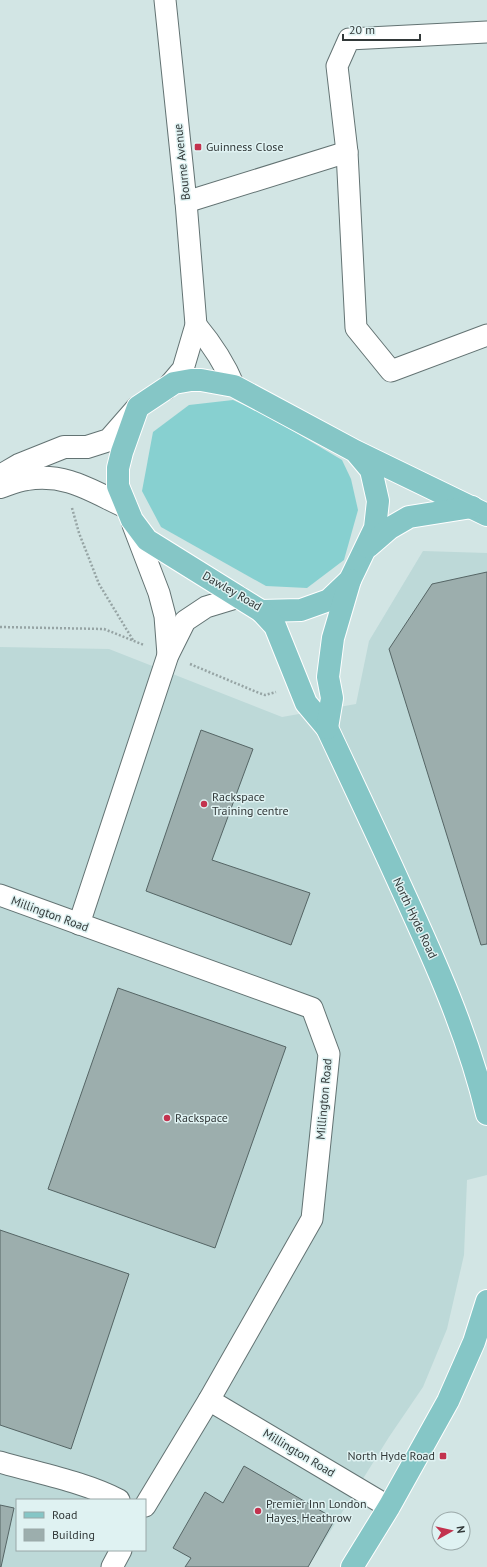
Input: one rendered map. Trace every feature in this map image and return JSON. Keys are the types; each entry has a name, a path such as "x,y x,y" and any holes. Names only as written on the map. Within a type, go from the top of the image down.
{"main road":[{"name":"Dawley Road","path":"355,451 371,470 378,501 375,528 350,580 329,600 301,610 261,611 147,540 129,514 118,486 118,468 122,452 138,407 174,383 191,380 234,386 355,451 479,511"},
{"name":"Dawley Road","path":"363,554 372,542 390,528 409,517 479,511"},
{"path":"327,728 332,698 328,677 334,638 350,580"},
{"name":"North Hyde Road","path":"261,611 275,626 306,703 327,728 438,965 472,1061 487,1114"},
{"path":"352,1567 389,1507 448,1401 474,1342 487,1301"}],"street":[{"name":"Bourne Avenue","path":"165,0 186,202 196,325 183,369 166,388"},
{"path":"487,32 349,39 337,66 347,152 356,328 391,370 487,335"},
{"path":"186,202 347,152"},
{"path":"196,325 209,340 218,357 227,369 234,386"},
{"name":"Dawley Road","path":"0,476 19,466 64,447 88,447 109,440 138,407"},
{"name":"Dawley Road","path":"0,487 25,479 52,477 70,481 129,514"},
{"path":"129,514 159,593 165,616 168,655"},
{"path":"79,924 168,655 185,621 206,607 239,597"},
{"name":"Millington Road","path":"0,895 312,1008 329,1054 312,1219 209,1400 146,1504"},
{"name":"Millington Road","path":"209,1400 389,1507"},
{"path":"0,1462 95,1490 117,1499"},
{"path":"112,1567 120,1551"}],"path":[{"path":"0,627 104,629 134,641 99,584 79,533 72,508"},
{"path":"187,663 265,695 280,691"}],"shaded area":[{"path":"233,400 266,415 342,460 351,479 358,510 344,560 307,588 266,586 161,527 142,491 153,432 189,405"},
{"path":"423,551 487,553 487,1175 467,1180 464,1255 447,1329 423,1387 389,1437 308,1567 0,1567 0,647 109,649 282,717 356,704 369,641"}],"building":[{"path":"487,572 487,944 481,945 389,649 432,584"},
{"name":"Rackspace Training centre","path":"201,730 253,749 212,860 310,893 291,945 146,891"},
{"name":"Rackspace","path":"118,988 286,1047 215,1248 48,1189"},
{"path":"0,1230 129,1274 71,1449 0,1425"},
{"name":"Premier Inn London Hayes, Heathrow","path":"244,1466 335,1519 308,1567 185,1567 191,1558 173,1548 205,1492 223,1503"},
{"path":"0,1505 14,1508 1,1567 0,1567"}],"place":[{"name":"Guinness Close","path":"198,147"},
{"name":"Rackspace Training centre","path":"204,804"},
{"name":"Rackspace","path":"167,1118"},
{"name":"North Hyde Road","path":"443,1456"},
{"name":"Premier Inn London Hayes, Heathrow","path":"258,1511"}]}
